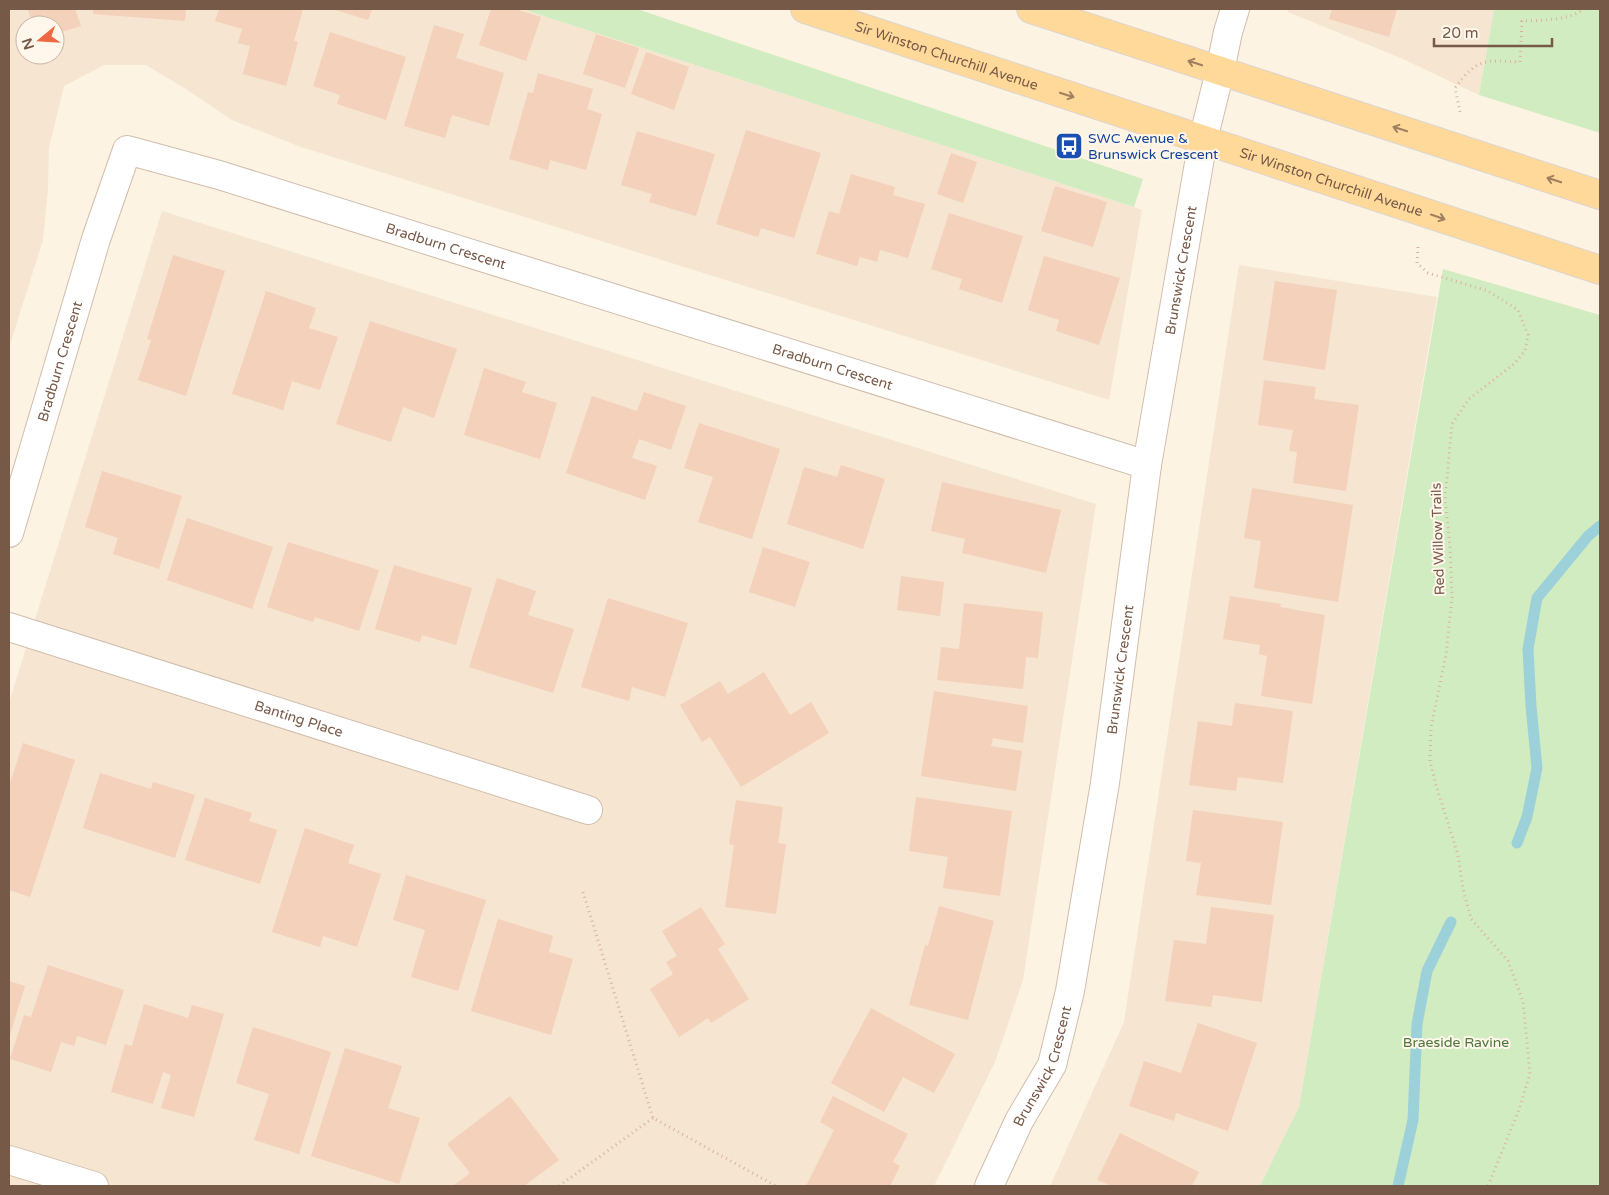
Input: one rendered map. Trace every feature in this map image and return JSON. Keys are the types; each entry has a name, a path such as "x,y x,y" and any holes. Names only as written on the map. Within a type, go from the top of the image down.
{"main road":[{"name":"Sir Winston Churchill Avenue","path":"805,9 1600,270"},
{"path":"1030,9 1600,195"}],"street":[{"name":"Brunswick Crescent","path":"989,1186 1019,1120 1052,1066 1070,991 1105,783 1147,465 1203,140 1235,9"},
{"name":"Bradburn Crescent","path":"9,534 96,240 127,150 229,178 1147,465"},
{"name":"Banting Place","path":"9,627 588,810"},
{"path":"9,1160 94,1186"}],"path":[{"path":"1452,146 1460,114 1455,88 1464,76 1477,64 1489,60 1520,62 1522,21 1561,18 1584,9"},
{"name":"Red Willow Trails","path":"1429,214 1417,248 1417,263 1428,273 1488,291 1518,310 1528,335 1525,351 1514,364 1469,399 1452,424 1445,499 1450,546 1452,597 1446,655 1431,727 1430,761 1458,854 1463,889 1471,919 1508,961 1523,1001 1530,1074 1518,1112 1488,1186"},
{"path":"583,892 653,1118 776,1186"},
{"path":"559,1186 653,1118"}],"shaded area":[{"path":"9,9 522,9 1142,210 1109,400 301,147 232,120 146,65 104,65 64,86 49,147 48,189 43,240 9,348"},
{"path":"1289,9 1494,9 1479,95 1403,59 1288,12"},
{"path":"162,211 1096,504 1023,980 995,1062 934,1186 9,1186 9,703"},
{"path":"1239,265 1437,297 1299,1107 1260,1186 1050,1186 1124,1022"}],"green space":[{"path":"522,9 637,9 1143,179 1134,207"},
{"path":"1494,9 1600,9 1600,133 1479,95"},
{"name":"Braeside Ravine","path":"1443,269 1600,315 1600,1186 1260,1186 1299,1107"}],"building":[{"path":"28,9 75,9 81,26 65,31 65,15 30,15"},
{"path":"93,9 186,9 185,21 93,14"},
{"path":"219,9 303,9 294,41 298,42 286,86 243,74 250,46 238,43 242,29 215,21"},
{"path":"332,9 372,9 368,20"},
{"path":"491,9 515,9 541,17 526,61 479,45"},
{"path":"1332,9 1397,9 1389,37 1329,19"},
{"path":"434,25 464,34 456,58 504,73 489,126 452,115 445,138 404,126"},
{"path":"330,32 406,57 386,120 337,104 340,95 313,86"},
{"path":"596,34 639,48 625,88 583,74"},
{"path":"646,52 689,67 674,110 631,94"},
{"path":"538,73 593,89 587,109 602,114 586,170 550,160 548,170 509,159 528,92 533,93"},
{"path":"746,130 821,153 794,238 761,228 758,237 716,224"},
{"path":"637,131 715,154 696,216 649,202 652,194 621,185"},
{"path":"951,153 977,162 963,203 937,194"},
{"path":"851,174 895,187 893,195 925,204 908,258 880,250 877,262 860,257 857,266 816,254 829,211 839,214"},
{"path":"1055,186 1107,202 1093,247 1041,231"},
{"path":"949,213 1023,236 1002,303 959,289 962,279 931,269"},
{"path":"173,255 225,271 186,396 138,380 151,340 147,339"},
{"path":"1044,256 1120,278 1099,345 1056,331 1059,320 1028,310"},
{"path":"1275,281 1337,290 1325,370 1263,360"},
{"path":"266,291 316,308 309,328 338,337 320,390 292,381 283,410 232,394"},
{"path":"370,321 457,349 434,418 403,407 391,442 336,424"},
{"path":"484,368 526,382 522,392 557,403 540,459 464,435"},
{"path":"1264,380 1316,387 1314,399 1359,405 1346,491 1293,483 1297,452 1289,451 1293,430 1258,425"},
{"path":"644,392 686,406 671,450 639,439 632,458 657,466 645,500 566,473 592,396 637,411"},
{"path":"699,423 780,449 752,539 698,522 713,477 684,468"},
{"path":"841,465 885,479 863,549 787,524 804,467 837,477"},
{"path":"102,471 182,496 159,569 113,554 118,538 85,527"},
{"path":"942,482 1061,510 1046,573 962,553 965,539 931,531"},
{"path":"1252,488 1353,505 1338,602 1254,588 1261,541 1244,538"},
{"path":"187,518 273,547 252,609 167,580"},
{"path":"288,542 379,570 359,631 315,617 313,622 267,607"},
{"path":"763,547 810,562 795,607 749,592"},
{"path":"394,565 472,588 456,645 422,635 420,642 375,629"},
{"path":"901,576 944,582 940,616 897,610"},
{"path":"497,578 536,591 528,615 574,629 553,693 469,667"},
{"path":"1230,596 1281,604 1280,607 1325,615 1312,704 1261,696 1267,656 1259,654 1260,645 1223,639"},
{"path":"608,598 688,623 665,697 632,687 629,701 581,687"},
{"path":"964,603 1043,612 1038,658 1026,657 1023,689 937,680 941,647 959,649"},
{"path":"764,672 790,715 811,702 829,733 741,787 710,737 702,742 680,705 720,681 728,694"},
{"path":"934,691 1028,706 1023,743 993,738 991,746 1022,751 1016,791 921,776"},
{"path":"1235,703 1293,711 1283,783 1238,777 1236,791 1189,785 1198,721 1232,726"},
{"path":"23,743 75,760 30,897 9,890 9,786"},
{"path":"100,773 151,789 153,782 195,795 175,858 83,828"},
{"path":"916,797 1012,811 1000,896 943,888 948,857 909,851"},
{"path":"205,798 252,813 249,821 277,830 260,884 185,860"},
{"path":"736,800 783,807 778,843 786,844 776,914 725,907 734,845 729,844"},
{"path":"1193,810 1283,822 1271,905 1196,895 1201,863 1186,861"},
{"path":"305,828 354,845 348,863 381,874 357,947 323,936 320,947 272,932"},
{"path":"406,875 486,900 458,991 411,977 425,930 393,920"},
{"path":"939,906 994,921 968,1020 909,1005 925,945 928,946"},
{"path":"701,907 725,944 718,949 749,999 711,1023 708,1018 679,1037 650,989 673,974 666,962 677,956 662,931"},
{"path":"1211,907 1274,915 1262,1002 1213,995 1211,1007 1165,1001 1174,940 1206,944"},
{"path":"498,919 553,936 549,952 573,959 551,1035 471,1011"},
{"path":"48,965 124,990 106,1045 77,1036 74,1046 61,1042 51,1072 10,1059 24,1015 31,1017"},
{"path":"9,981 25,986 9,1038"},
{"path":"144,1004 188,1018 192,1005 224,1014 194,1117 161,1108 171,1075 163,1072 153,1104 111,1092 125,1044 132,1046"},
{"path":"871,1008 955,1054 934,1093 903,1077 884,1112 831,1083"},
{"path":"1198,1023 1257,1043 1228,1131 1176,1113 1174,1121 1129,1106 1144,1061 1181,1073"},
{"path":"253,1027 331,1052 299,1154 254,1140 269,1094 236,1083"},
{"path":"345,1048 402,1066 388,1108 420,1118 399,1184 311,1156"},
{"path":"510,1096 559,1160 524,1186 453,1186 470,1173 447,1144"},
{"path":"833,1096 908,1134 893,1162 900,1166 890,1186 806,1186 834,1130 820,1122"},
{"path":"1120,1133 1199,1172 1192,1186 1108,1186 1097,1180"}],"waterway":[{"path":"1517,843 1527,817 1537,768 1528,649 1537,598 1588,536 1600,526"},
{"path":"1398,1186 1413,1120 1417,1024 1427,971 1451,922"}],"place":[{"name":"SWC Avenue & Brunswick Crescent","path":"1069,146"}]}
